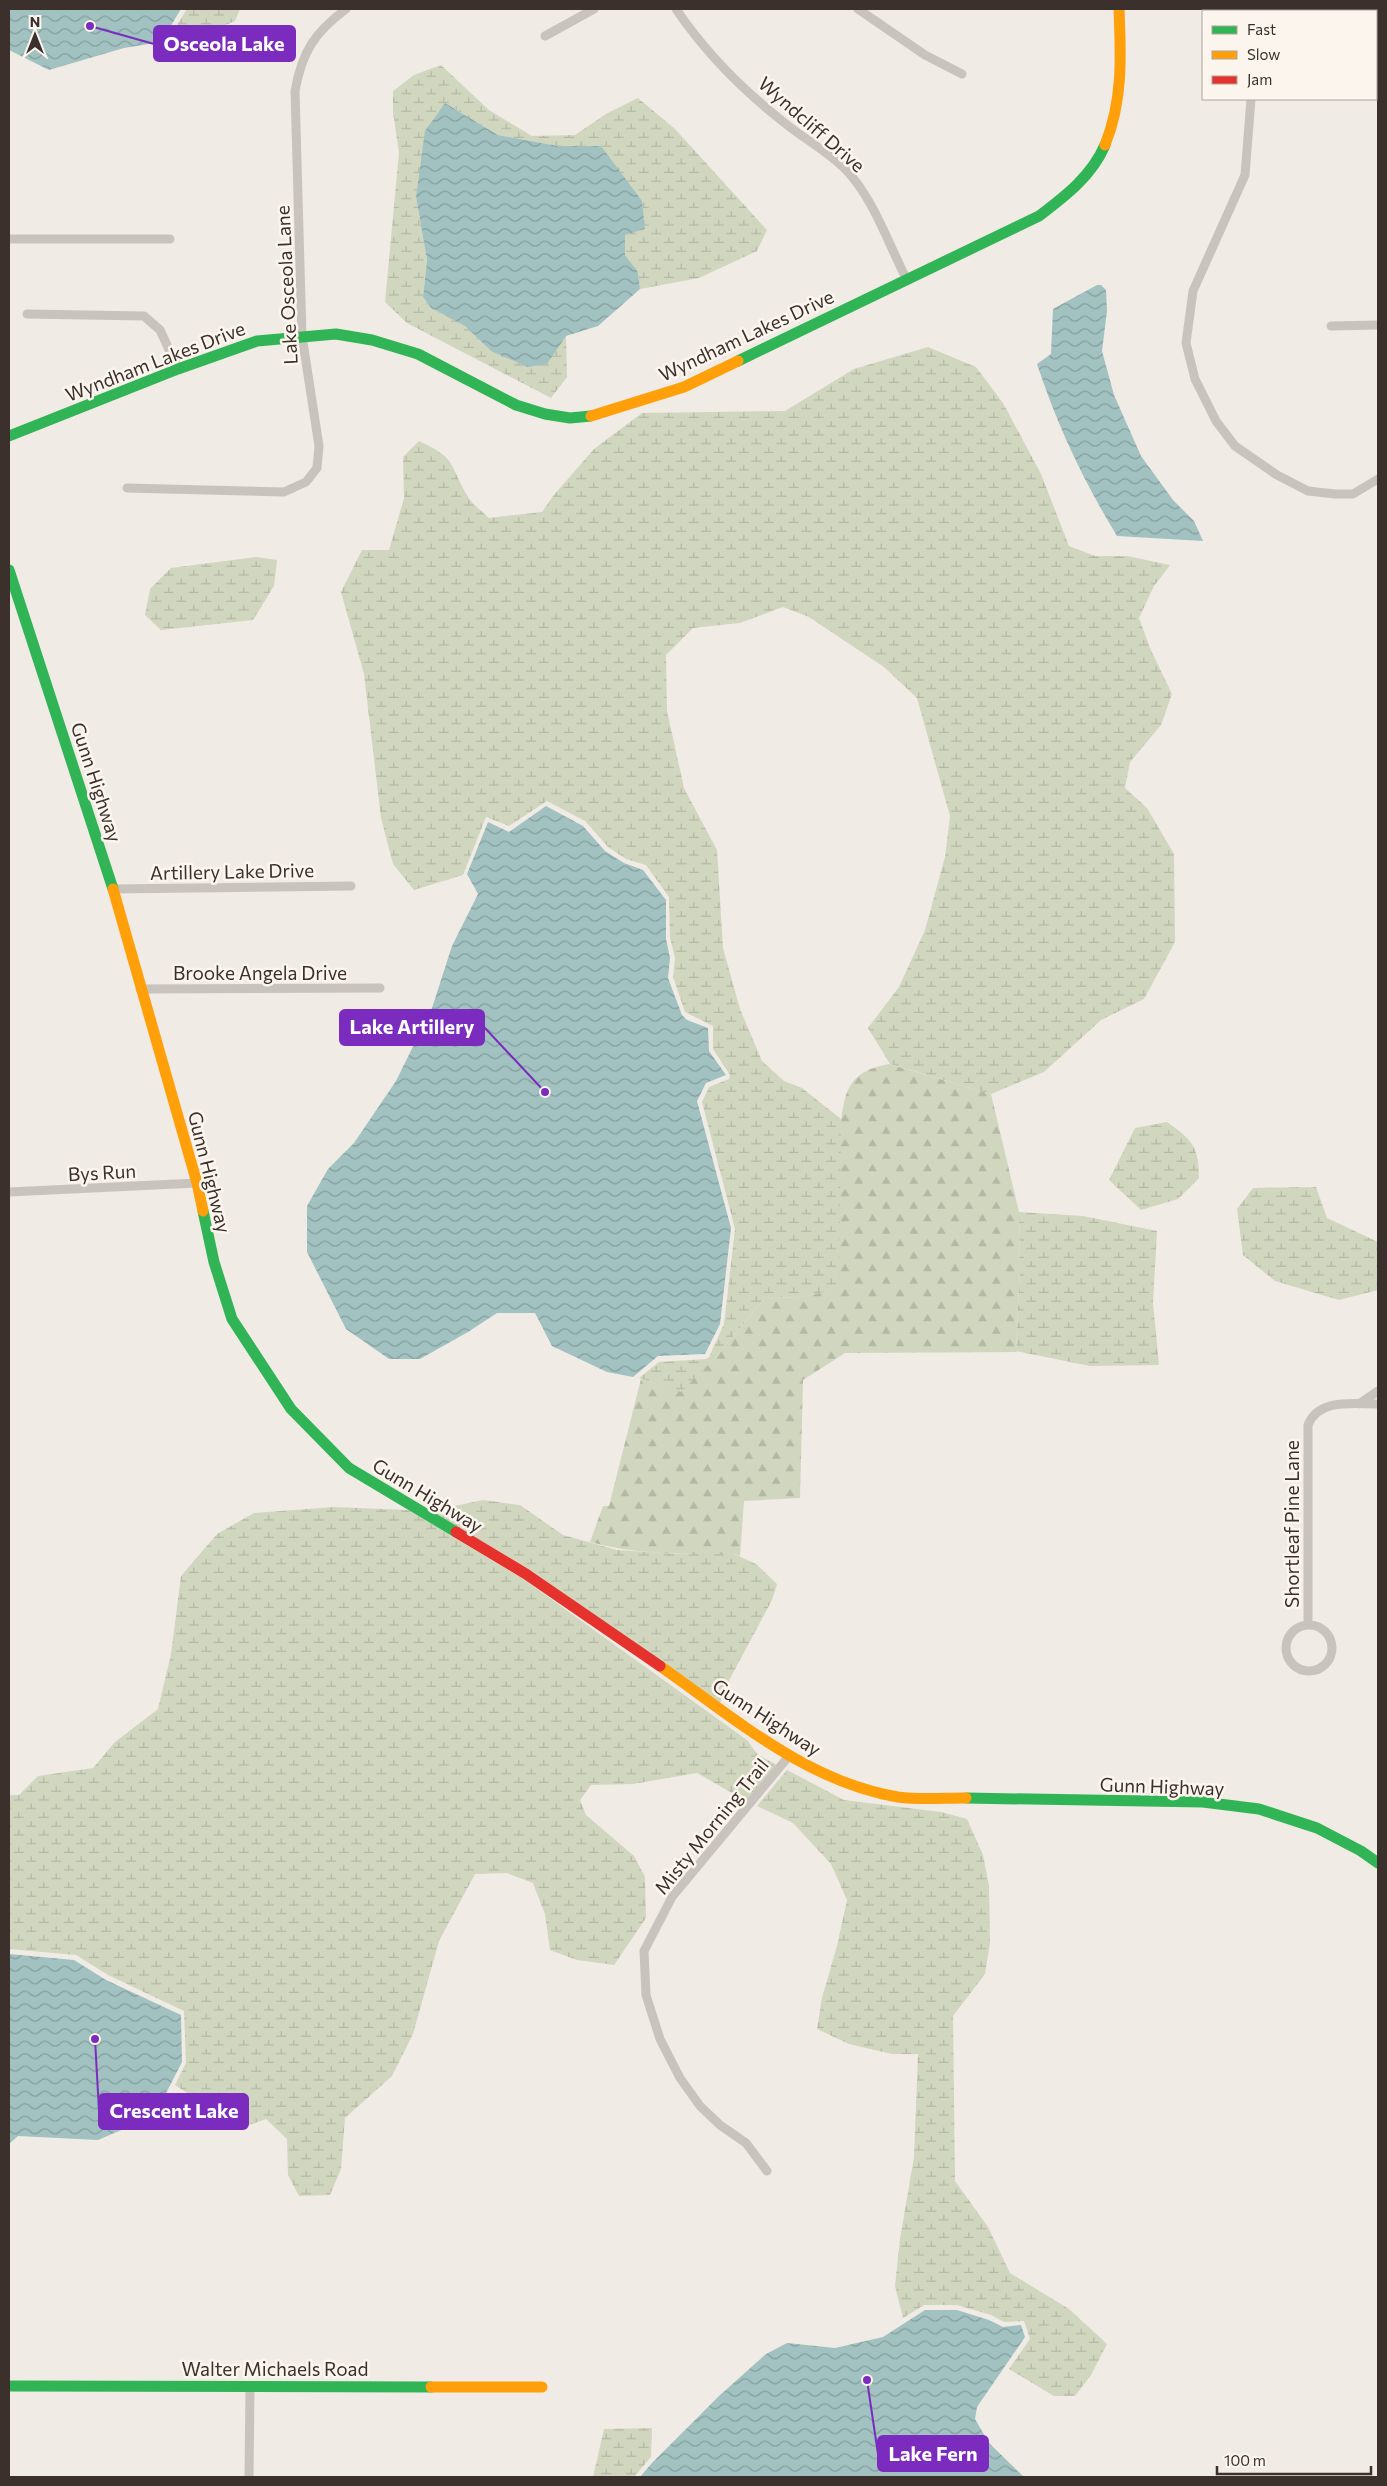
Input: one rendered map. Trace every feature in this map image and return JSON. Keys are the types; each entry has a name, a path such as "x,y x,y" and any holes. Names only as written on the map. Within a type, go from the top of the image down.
{"main road":[{"name":"Wyndham Lakes Drive","path":"9,436 178,368 257,341 302,336 336,334 372,340 418,354 516,405 545,414 570,418 592,416 684,387 906,278 1039,216 1063,199 1083,179 1101,154 1114,127 1120,101 1123,65 1119,9"},
{"name":"Gunn Highway","path":"9,570 113,889 140,989 198,1183 214,1262 232,1319 291,1409 349,1468 526,1574 789,1756 846,1784 899,1797 1203,1802 1259,1809 1316,1828 1378,1862"},
{"name":"Walter Michaels Road","path":"9,2386 542,2387"}],"street":[{"name":"Lake Osceola Lane","path":"127,488 284,492 306,482 317,468 319,446 302,336 295,91 300,65 311,41 331,20 346,9"},
{"path":"545,36 594,9"},
{"name":"Wyndcliff Drive","path":"676,9 685,23 738,82 785,124 846,170 863,192 906,278"},
{"path":"858,9 925,55 962,74"},
{"path":"1377,40 1378,70"},
{"path":"1251,100 1245,175 1193,291 1186,343 1195,380 1216,421 1234,446 1277,475 1308,491 1335,494 1353,494 1378,479"},
{"path":"9,240 170,239"},
{"path":"27,314 144,316 160,330 178,368"},
{"path":"1331,326 1378,325"},
{"name":"Artillery Lake Drive","path":"113,889 351,886"},
{"name":"Brooke Angela Drive","path":"140,989 380,988"},
{"name":"Bys Run","path":"9,1192 198,1183"},
{"path":"1359,1404 1378,1391"},
{"name":"Shortleaf Pine Lane","path":"1308,1625 1308,1425 1315,1412 1326,1406 1378,1404"},
{"name":"Shortleaf Pine Lane","path":"1308,1625 1322,1629 1331,1641 1332,1648 1327,1662 1314,1670 1307,1671 1299,1669 1288,1658 1286,1643 1294,1630 1308,1625"},
{"name":"Misty Morning Trail","path":"767,2171 746,2143 720,2125 700,2106 680,2078 660,2039 646,1995 644,1951 672,1897 789,1756"},
{"path":"249,2477 250,2387"}],"green space":[{"path":"187,9 240,9 235,21 198,37 167,41"},
{"path":"441,65 489,110 532,136 575,135 606,114 638,98 675,129 767,230 757,251 699,278 640,289 638,272 625,255 625,235 644,229 601,146 558,146 498,135 445,103 416,197 427,260 423,297 431,308 465,326 491,351 566,336 567,377 551,398 407,323 385,302 399,153 393,112 393,91 414,75"},
{"path":"928,347 976,367 1003,403 1041,474 1069,546 1095,556 1127,556 1170,565 1154,586 1139,618 1150,648 1172,694 1161,725 1130,762 1125,788 1147,808 1174,854 1175,942 1144,999 1101,1020 1044,1072 991,1094 890,1064 868,1028 899,987 925,930 945,857 950,816 917,698 884,667 809,617 783,607 740,623 693,628 666,655 667,711 684,788 717,850 723,948 740,1009 762,1061 784,1081 802,1088 841,1119 839,1297 823,1292 802,1297 765,1298 713,1360 681,1392 639,1378 659,1362 706,1359 709,1357 724,1324 735,1229 702,1102 709,1087 729,1079 730,1075 713,1049 713,1026 685,1012 673,977 675,958 670,938 669,897 646,865 626,859 608,847 585,821 547,801 509,826 486,817 463,875 414,890 393,864 381,818 364,674 341,592 362,550 389,550 404,498 403,457 419,441 446,457 469,498 489,518 542,512 553,496 594,449 642,413 785,411 854,369"},
{"path":"256,557 277,560 274,586 253,620 161,630 145,615 150,589 171,568"},
{"path":"889,1064 991,1094 1019,1212 1020,1268 1016,1351 1018,1352 845,1353 803,1380 800,1498 744,1501 740,1556 734,1554 644,1552 590,1542 603,1506 609,1506 641,1379 681,1391 713,1360 765,1298 802,1297 823,1292 839,1296 837,1188 840,1126 844,1103 849,1088 861,1074"},
{"path":"1167,1122 1183,1134 1192,1145 1198,1158 1199,1178 1178,1199 1141,1210 1109,1180 1135,1128"},
{"path":"1316,1187 1327,1218 1378,1242 1378,1290 1339,1300 1275,1281 1243,1255 1237,1209 1253,1188"},
{"path":"1019,1212 1083,1216 1157,1231 1153,1303 1159,1365 1090,1366 1016,1351 1020,1268"},
{"path":"483,1500 520,1505 563,1535 617,1550 681,1554 734,1554 756,1564 777,1584 772,1600 725,1688 720,1703 529,1569 431,1511"},
{"path":"334,1507 408,1510 523,1579 747,1740 758,1755 777,1765 746,1801 697,1773 633,1784 591,1785 580,1800 586,1815 634,1856 645,1877 646,1918 614,1965 577,1960 550,1950 545,1914 533,1883 507,1873 475,1874 439,1941 413,2034 392,2076 345,2118 341,2169 330,2195 299,2196 288,2175 287,2139 266,2119 241,2128 175,2085 186,2063 184,2011 108,1975 76,1955 9,1949 9,1795 19,1795 38,1776 93,1768 115,1742 158,1709 171,1654 181,1576 217,1534 254,1513"},
{"path":"787,1770 844,1800 941,1812 967,1819 983,1855 989,1886 990,1943 985,1974 953,2016 955,2181 988,2227 1010,2273 1069,2309 1107,2344 1091,2375 1075,2396 1054,2396 1009,2369 1030,2339 1024,2321 1004,2322 991,2315 957,2305 924,2305 903,2318 895,2286 900,2239 914,2157 918,2054 892,2054 849,2044 817,2029 822,1998 837,1946 847,1900 831,1864 793,1823 757,1806"},
{"path":"652,2428 651,2457 634,2477 593,2477 604,2429"}],"water":[{"path":"9,9 181,9 161,42 124,48 49,70 9,50"},
{"path":"445,103 498,135 558,146 601,146 642,201 645,229 625,235 625,255 638,272 640,289 598,326 566,336 547,364 528,367 491,351 465,326 431,308 423,297 427,260 416,197 425,131"},
{"path":"1097,285 1101,285 1106,290 1107,311 1102,351 1114,395 1141,456 1173,500 1194,521 1203,541 1117,536 1082,474 1062,431 1037,364 1051,354 1053,309"},
{"path":"546,806 583,826 605,851 624,863 643,870 666,900 666,939 670,958 668,978 682,1015 687,1020 708,1028 709,1051 726,1075 706,1083 697,1101 731,1228 720,1324 705,1354 658,1356 633,1377 607,1372 552,1346 535,1313 497,1313 420,1359 389,1359 346,1329 307,1252 307,1206 328,1169 354,1143 396,1081 432,1008 452,946 478,894 467,874 488,822 509,832"},
{"path":"9,1954 74,1960 106,1980 181,2015 182,2062 161,2103 135,2124 98,2140 18,2136 9,2144"},
{"path":"925,2310 957,2310 989,2320 1003,2327 1021,2325 1025,2337 977,2407 975,2419 989,2443 1024,2477 640,2477 719,2396 766,2354 787,2343 835,2348 883,2337"}],"traffic: fast":[{"path":"738,361 1039,216 1085,176 1105,145"},
{"path":"9,436 178,369 257,341 336,334 372,340 418,354 516,405 545,414 570,418 591,416"},
{"path":"9,570 113,889"},
{"path":"203,1211 214,1262 232,1319 291,1409 349,1468 456,1532"},
{"path":"966,1798 1203,1802 1259,1809 1317,1828 1361,1851 1378,1863"},
{"path":"9,2386 431,2387"}],"traffic: slow":[{"path":"1105,145 1115,112 1120,78 1119,9"},
{"path":"591,416 684,387 738,361"},
{"path":"113,889 197,1183 203,1211"},
{"path":"660,1666 772,1745 833,1777 865,1789 898,1797 923,1799 966,1798"},
{"path":"431,2387 542,2387"}],"traffic: jam":[{"path":"456,1532 526,1574 660,1666"}],"place":[{"name":"Osceola Lake","path":"90,26"},
{"name":"Lake Artillery","path":"545,1092"},
{"name":"Crescent Lake","path":"95,2039"},
{"name":"Lake Fern","path":"867,2380"}]}
